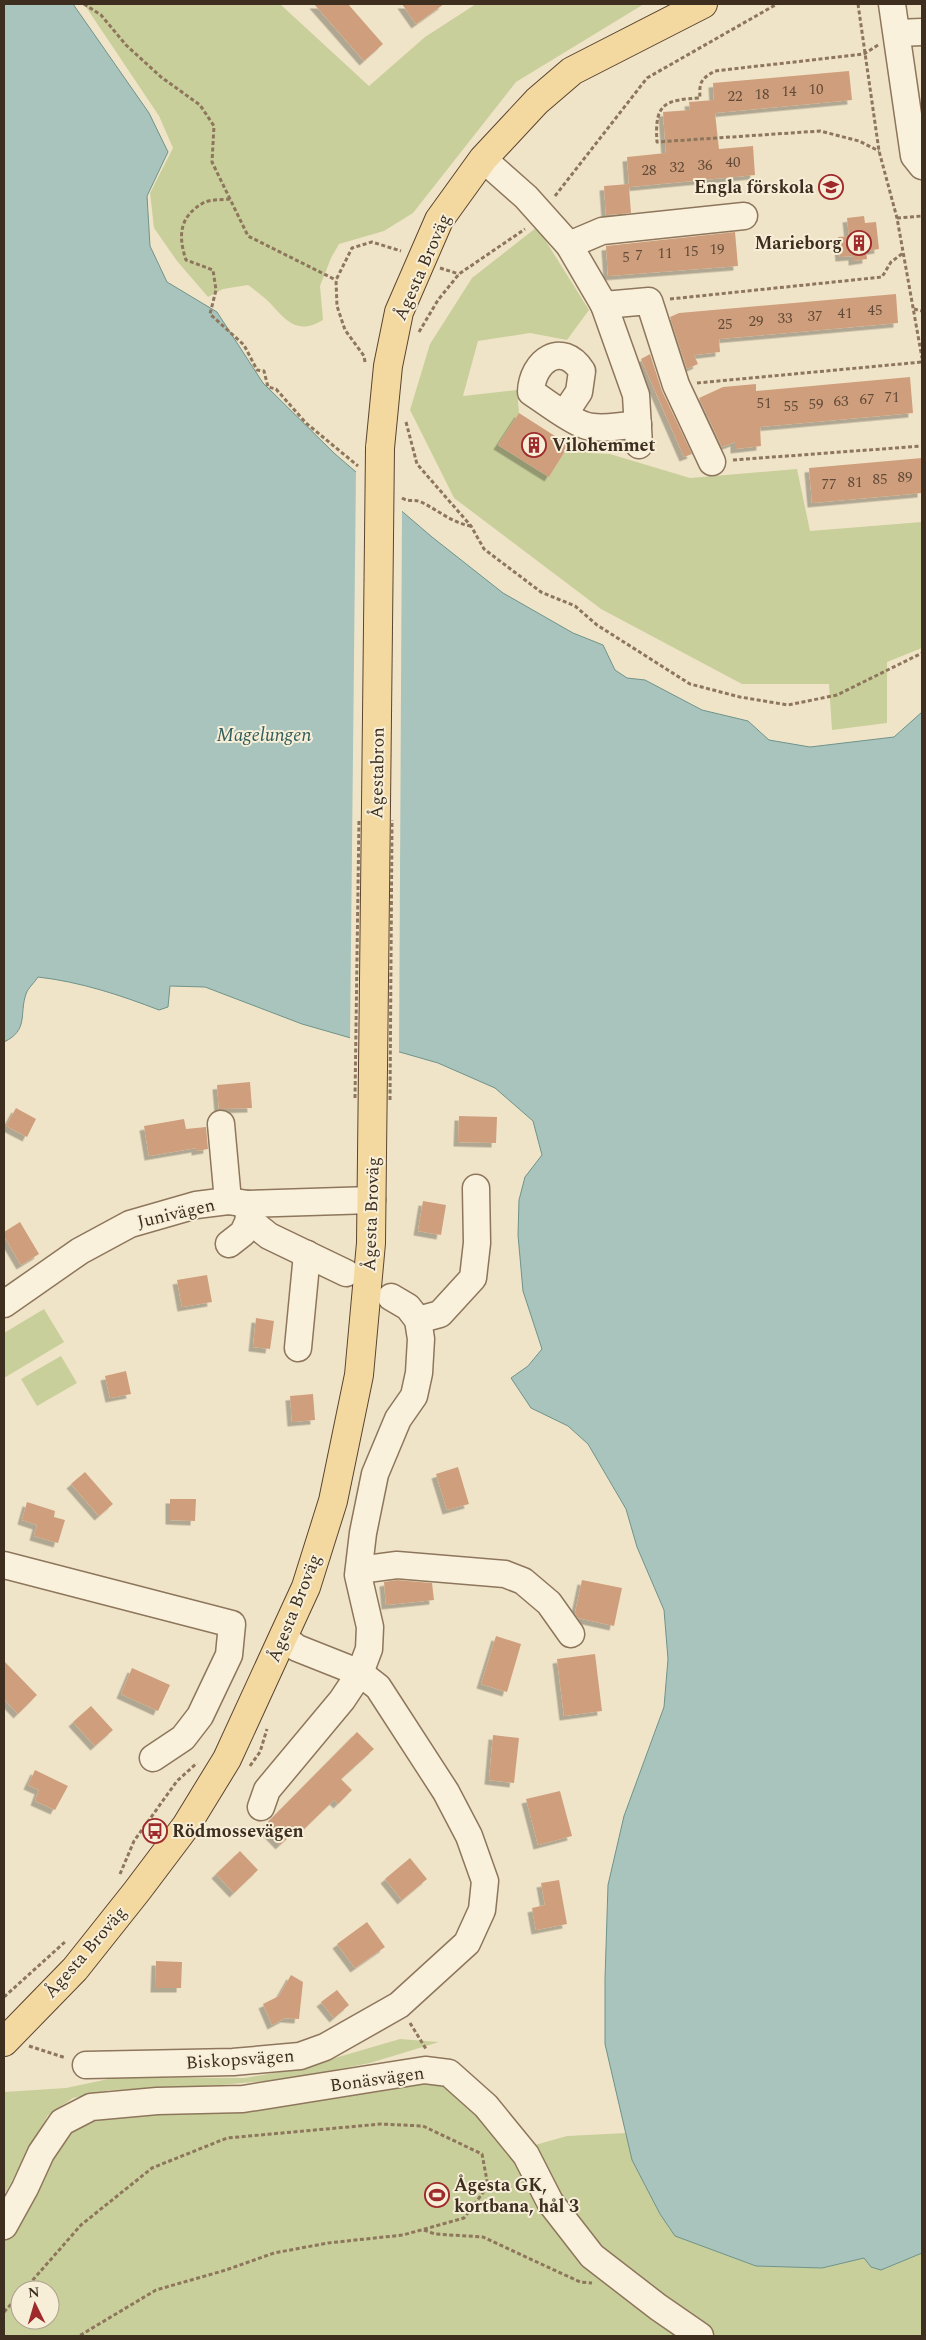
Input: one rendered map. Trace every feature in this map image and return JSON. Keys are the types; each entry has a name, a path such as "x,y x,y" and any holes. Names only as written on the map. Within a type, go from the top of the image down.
{"main road":[{"name":"Ågesta Broväg","path":"380,448 388,366 399,312 438,220 483,159 537,101 572,71 703,4"},
{"name":"Ågestabron","path":"373,1098 380,448"},
{"name":"Ågesta Broväg","path":"9,2040 75,1970 186,1826 227,1759 284,1638 309,1579 333,1501 348,1437 359,1374 367,1309 372,1200 373,1098"}],"street":[{"path":"892,4 910,33 914,156 922,166"},
{"path":"483,159 526,197 568,245 604,305 636,395 639,434 612,427 584,426 565,413"},
{"path":"568,245 602,231 744,216"},
{"path":"604,305 649,301 676,385 712,462"},
{"path":"221,1124 241,1208 243,1233 229,1244"},
{"path":"418,1320 440,1314 473,1278 477,1243 476,1188"},
{"name":"Junivägen","path":"4,1304 80,1251 130,1224 196,1205 241,1208 372,1200"},
{"path":"241,1208 269,1236 346,1273"},
{"path":"298,1348 307,1254"},
{"path":"261,1807 267,1790 342,1700 360,1673 369,1649 370,1627 358,1570 363,1533 374,1474 398,1419 414,1396 418,1380 421,1339 418,1320 408,1307 391,1297"},
{"path":"4,1565 232,1624 229,1655 200,1716 183,1738 153,1758"},
{"path":"358,1570 397,1565 505,1574 523,1582 549,1603 571,1634"},
{"name":"Biskopsvägen","path":"86,2065 233,2062 300,2056 325,2047 399,2005 467,1943 482,1910 485,1881 469,1836 446,1792 378,1687 360,1673 297,1648 284,1638"},
{"name":"Bonäsvägen","path":"4,2226 25,2188 40,2153 62,2122 91,2107 157,2101 243,2099 425,2070 449,2073 486,2106 526,2154 550,2202 592,2256 658,2307 700,2336"}],"path":[{"path":"84,4 100,16 126,45 161,77 200,105 214,126 212,162 248,236 336,280"},
{"path":"419,333 438,300 459,274 523,231 540,213 589,155 647,78 777,4"},
{"path":"858,4 879,150 897,218 922,358"},
{"path":"879,150 859,141 820,131 657,142 660,109 669,101 700,98 700,87 704,77 715,71 864,54 910,33"},
{"path":"230,199 204,202 186,217 180,242 186,260 213,270 216,290 210,314 244,345 257,370 264,371 268,387 276,389 306,423 349,460"},
{"path":"897,218 922,216"},
{"path":"365,364 364,356 345,330 337,306 336,280 352,248 372,242 401,251"},
{"path":"649,301 882,277 891,262 902,253"},
{"path":"440,268 459,274"},
{"path":"914,309 922,311"},
{"path":"676,385 922,362"},
{"path":"405,419 417,464 471,526 484,550 541,592 575,606 598,624 690,684 788,705 837,695 922,653"},
{"path":"712,462 922,446"},
{"path":"405,500 416,500 460,524 471,526"},
{"path":"399,2005 440,2072"},
{"path":"9,2040 86,2065"},
{"path":"33,2280 81,2225 152,2168 227,2138 381,2124 423,2126 482,2154 488,2186 464,2218 403,2235 328,2243 274,2253 226,2270 156,2290 79,2336"},
{"path":"423,2229 435,2234 483,2237 580,2282 599,2284"}],"green space":[{"path":"84,4 280,4 369,86 425,37 476,4 644,4 516,82 413,213 384,231 339,244 331,258 320,286 323,320 307,326 300,326 288,321 265,298 248,285 223,289 208,297 177,261 154,228 150,193 173,148 159,116"},
{"path":"537,227 589,310 567,340 530,333 478,341 463,396 517,390 519,413 498,445 549,477 569,445 590,453 610,454 690,478 797,469 810,531 922,522 922,648 887,662 887,723 832,730 829,684 742,684 601,609 454,498 410,410 430,344 472,278"},
{"path":"44,1309 64,1342 4,1378 4,1333"},
{"path":"61,1356 77,1383 37,1406 21,1379"},
{"path":"400,2039 439,2042 370,2063 288,2079 187,2088 110,2090 73,2098 48,2115 4,2195 4,2092 66,2088 118,2077 245,2078 297,2069"},
{"path":"605,2044 922,2190 922,2336 4,2336 4,2226 62,2122 425,2070 521,2149 567,2136 626,2133"}],"water":[{"name":"Magelungen","path":"4,4 73,4 149,113 168,152 147,196 150,246 167,282 217,312 263,383 335,454 432,537 503,593 573,633 603,645 615,670 627,678 645,680 702,710 748,721 769,740 810,747 894,737 922,712 922,2253 881,2270 871,2267 864,2258 822,2268 756,2266 675,2236 660,2214 632,2160 605,2044 608,1885 624,1816 664,1707 668,1659 664,1610 637,1547 626,1509 588,1444 568,1426 531,1408 511,1378 528,1366 542,1349 523,1291 518,1235 519,1200 525,1177 542,1155 533,1121 495,1088 438,1063 302,1024 205,987 170,986 168,1007 159,1010 100,990 70,982 38,977 26,994 20,1027 12,1037 4,1042"}],"pier":[{"path":"356,469 402,508 399,1055 350,1041"}],"building":[{"path":"314,4 348,4 383,44 364,61"},
{"path":"402,4 444,4 416,24"},
{"path":"849,71 852,100 715,113 719,149 753,146 755,175 629,187 631,213 606,215 604,186 629,184 627,157 666,153 663,112 690,110 689,102 714,100 713,83"},
{"name":"Marieborg","path":"864,216 865,223 876,222 879,249 866,251 867,259 853,261 853,256 840,257 838,237 849,236 847,218"},
{"path":"735,232 738,266 608,276 606,246"},
{"path":"896,294 898,323 719,339 720,352 694,355 698,364 687,369 670,317 679,313"},
{"path":"650,354 662,391 692,454 684,457 641,359"},
{"path":"910,377 913,413 760,427 761,446 735,449 735,442 722,447 699,398 723,387 756,384 756,391"},
{"name":"Vilohemmet","path":"519,413 569,445 549,477 498,445"},
{"path":"922,458 922,493 812,503 809,468"},
{"path":"250,1082 252,1108 219,1109 217,1085"},
{"path":"16,1108 36,1119 27,1137 6,1126"},
{"path":"459,1116 497,1117 496,1143 458,1142"},
{"path":"184,1119 186,1129 206,1127 208,1149 196,1151 196,1148 149,1156 144,1126"},
{"path":"423,1201 446,1205 441,1235 418,1231"},
{"path":"20,1222 39,1254 21,1265 4,1236 4,1232"},
{"path":"207,1275 212,1302 182,1307 177,1280"},
{"path":"256,1318 274,1321 270,1349 253,1347"},
{"path":"126,1371 131,1394 110,1398 105,1376"},
{"path":"313,1394 315,1420 292,1422 290,1396"},
{"path":"458,1467 469,1504 447,1510 436,1474"},
{"path":"85,1472 113,1504 99,1516 71,1484"},
{"path":"170,1499 196,1499 195,1521 170,1520"},
{"path":"27,1502 55,1511 54,1517 65,1520 58,1543 34,1536 37,1525 22,1520"},
{"path":"397,1580 432,1583 434,1600 386,1605 384,1582"},
{"path":"582,1580 622,1588 614,1626 578,1618 575,1613"},
{"path":"496,1636 521,1644 507,1692 481,1684"},
{"path":"595,1654 602,1711 564,1716 557,1659"},
{"path":"4,1661 37,1695 18,1714 4,1699"},
{"path":"132,1668 170,1685 158,1711 121,1694"},
{"path":"91,1706 113,1730 95,1746 73,1722"},
{"path":"357,1732 374,1749 341,1779 352,1790 338,1804 334,1800 299,1834 296,1830 280,1845 263,1827"},
{"path":"493,1735 519,1738 514,1783 489,1780"},
{"path":"35,1770 68,1786 55,1810 35,1801 39,1790 28,1785"},
{"path":"560,1791 572,1836 538,1845 526,1799"},
{"path":"240,1851 258,1870 234,1893 216,1874"},
{"path":"410,1858 427,1879 402,1900 385,1879"},
{"path":"559,1880 567,1924 536,1930 532,1908 545,1905 541,1883"},
{"path":"367,1922 385,1947 355,1968 337,1944"},
{"path":"156,1961 182,1962 181,1988 155,1988"},
{"path":"291,1975 303,1982 299,2019 285,2018 272,2025 263,2004 279,1996"},
{"path":"337,1990 349,2005 334,2018 321,2002"}],"place":[{"name":"Engla förskola","path":"831,187"},
{"name":"Marieborg","path":"859,243"},
{"name":"Vilohemmet","path":"534,445"},
{"name":"Rödmossevägen","path":"155,1831"},
{"name":"Ågesta GK, kortbana, hål 3","path":"437,2195"}]}
